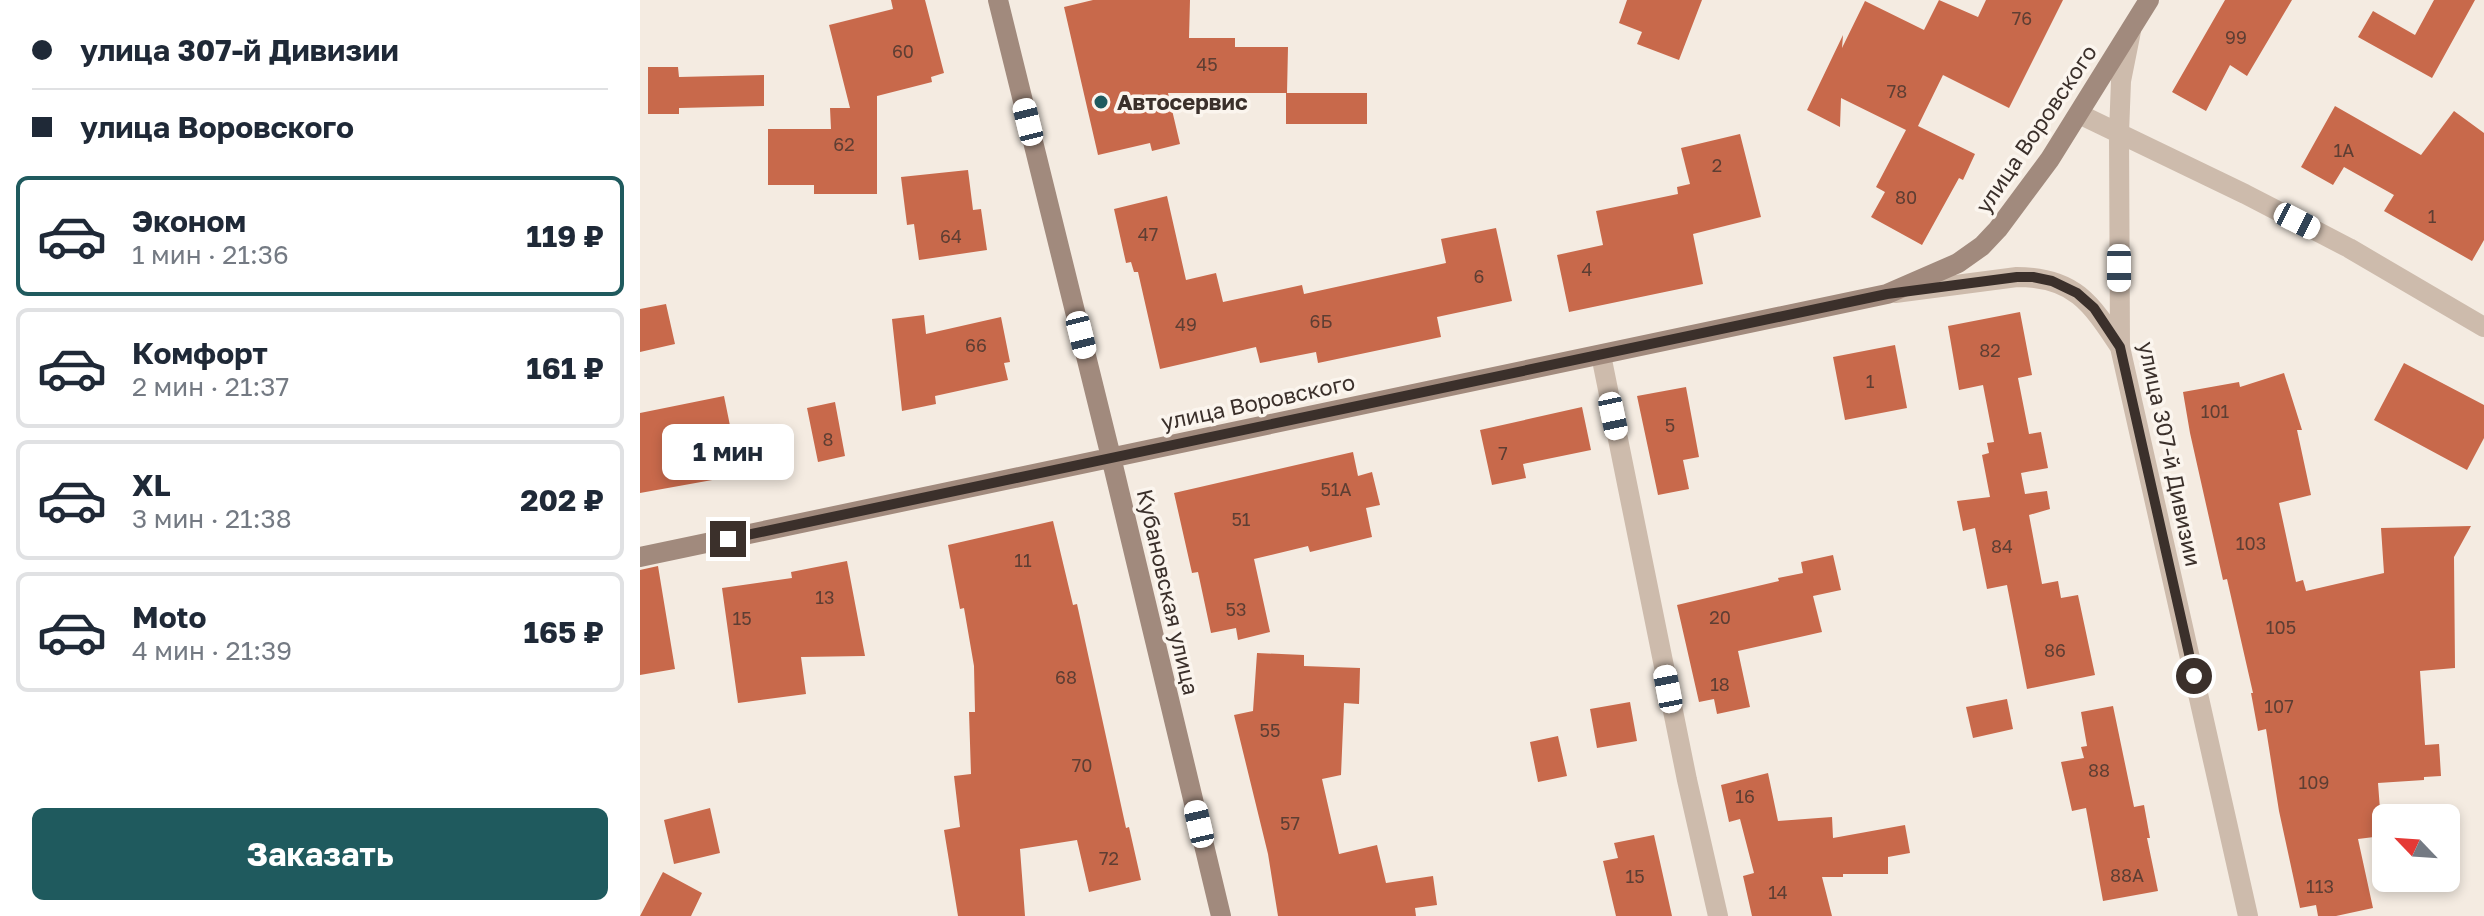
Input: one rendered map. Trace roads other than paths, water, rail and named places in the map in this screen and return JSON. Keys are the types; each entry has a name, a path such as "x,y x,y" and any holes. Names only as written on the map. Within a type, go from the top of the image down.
{"street":[{"name":"Кубановская улица","path":"998,0 1221,916"},
{"name":"улица 307-й Дивизии","path":"2149,0 2132,27 2121,81 2120,347 2248,916"},
{"name":"улица Воровского","path":"1887,294 1958,263 1982,246 2018,205 2132,27"},
{"path":"2079,114 2349,248 2484,327"},
{"name":"улица Воровского","path":"640,557 1887,294 2017,277 2052,281 2077,293 2094,308 2120,347"},
{"path":"1601,355 1687,780 1718,916"}],"place":[{"name":"Автосервис","path":"1101,102"}]}
